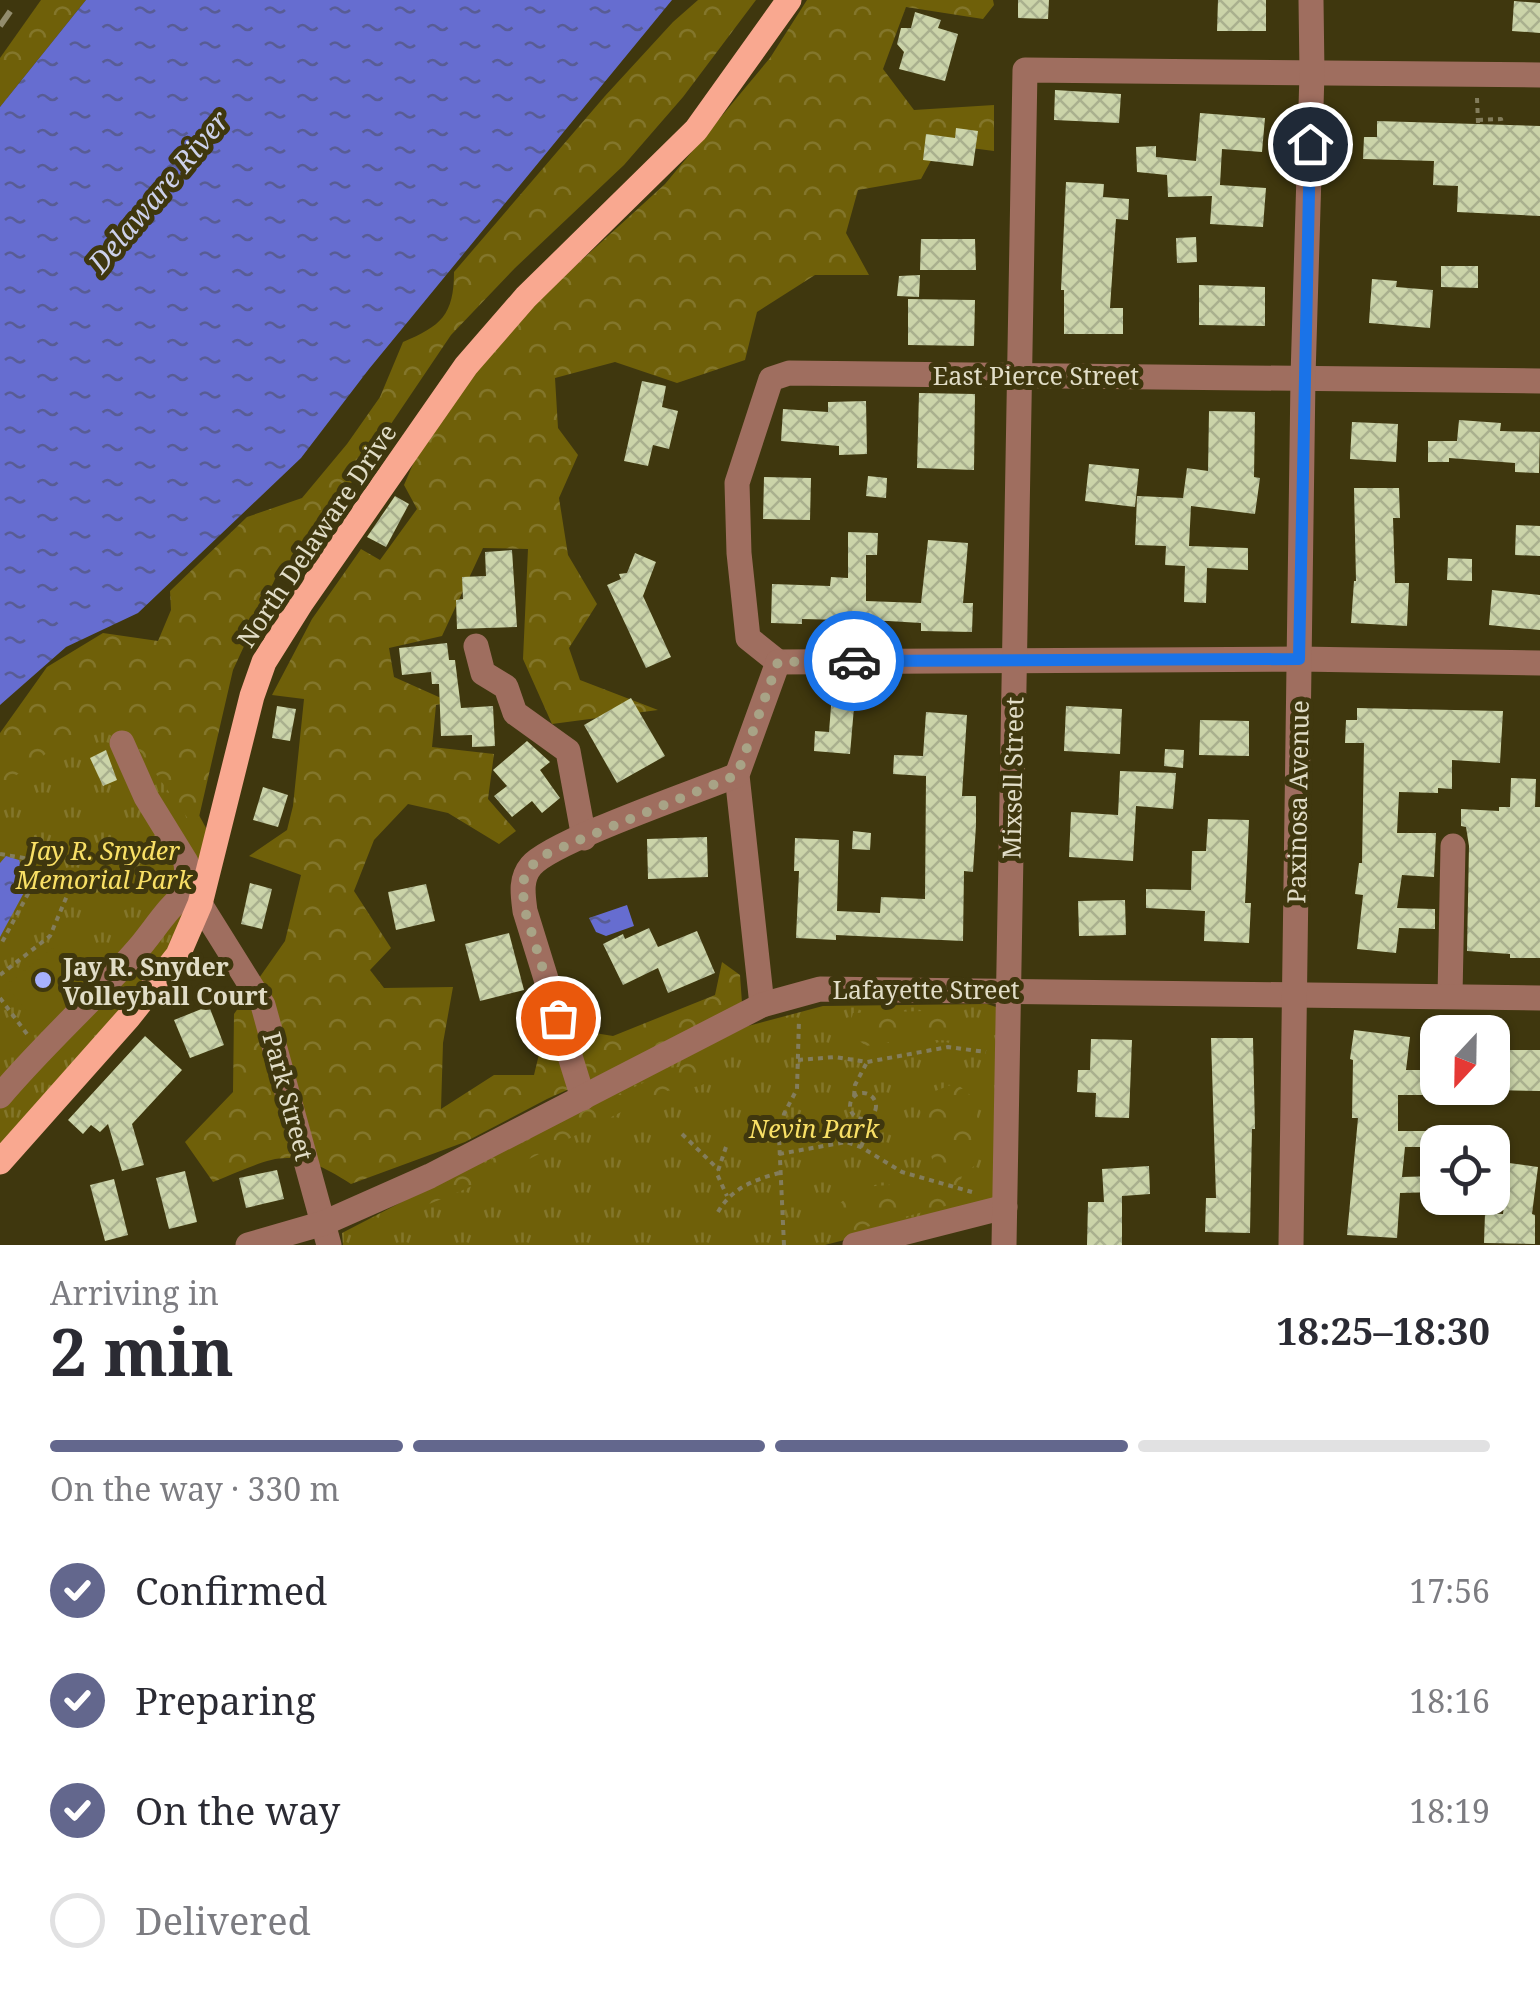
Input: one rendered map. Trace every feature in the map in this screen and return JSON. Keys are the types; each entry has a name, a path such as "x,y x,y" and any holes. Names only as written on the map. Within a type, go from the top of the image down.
{"main road":[{"name":"North Delaware Drive","path":"0,1162 128,1018 178,955 252,696 264,662 301,603 466,366 526,298 696,130 789,0"}],"street":[{"name":"Paxinosa Avenue","path":"1290,1245 1311,0"},
{"name":"Mixsell Street","path":"1004,1245 1025,70 1312,73"},
{"path":"1312,73 1540,75"},
{"name":"East Pierce Street","path":"778,662 748,638 737,482 771,379 790,373 1540,381"},
{"path":"476,646 483,673 506,687 516,712 568,751 584,838"},
{"path":"762,1005 737,775 778,662 1299,659 1540,663"},
{"name":"Park Street","path":"122,743 146,796 186,862 194,898 264,1005 326,1234"},
{"path":"583,1098 525,911 522,884 528,870 540,857 737,775"},
{"path":"1450,996 1452,846"},
{"path":"0,1096 39,1050 139,948 168,908 194,898"},
{"name":"Lafayette Street","path":"248,1245 326,1234 762,1005 838,987 1540,998"},
{"path":"854,1245 1005,1207"}],"path":[{"path":"1477,94 1478,122 1501,119 1502,124"},
{"path":"0,854 24,858 29,892 0,946"},
{"path":"0,976 50,936 70,891"},
{"path":"784,1245 779,1154 784,1114 797,1089 799,995"},
{"path":"0,998 39,1050"},
{"path":"798,1060 835,1058 867,1062 948,1047 992,1054"},
{"path":"867,1062 850,1104 854,1116 866,1119 874,1112"},
{"path":"854,1096 870,1095 876,1102 861,1146"},
{"path":"682,1134 718,1170 727,1196"},
{"path":"779,1154 846,1142 861,1146 902,1172 972,1192"},
{"path":"718,1170 726,1148"},
{"path":"718,1212 727,1196 759,1178 779,1173"}],"green space":[{"path":"41,0 86,0 0,107 0,58"},
{"path":"698,0 756,0 683,97 624,165 451,335 310,544 275,579 233,670 196,830 119,722 69,737 0,787 0,733 47,667 103,633 158,641 171,610 170,591 247,517 302,498 380,397 403,342 443,317 451,299 454,272 605,96"},
{"path":"807,0 993,0 994,5 983,19 906,7 883,69 914,110 994,105 994,151 940,144 921,179 858,190 846,233 869,275 815,275 757,312 745,360 677,383 615,362 555,378 558,428 578,455 559,498 568,555 597,604 569,648 580,680 658,710 552,724 523,659 528,549 483,548 442,636 389,648 394,677 450,702 436,705 432,747 494,754 488,799 516,831 499,844 448,813 408,804 374,840 354,891 391,948 370,970 384,988 453,987 443,1043 441,1109 494,1075 534,1075 546,1025 613,1036 715,995 722,962 740,975 742,1003 682,1038 547,1099 465,1142 351,1184 312,1163 283,1158 213,1182 185,1142 233,1092 234,1014 285,941 301,875 249,856 287,830 293,806 304,699 272,695 312,619 361,549 380,560 417,509 404,485 423,441 517,319 665,184 770,58"},
{"name":"Jay R. Snyder Memorial Park","path":"69,667 164,752 216,846 178,955 0,1162 0,734"},
{"name":"Jay R. Snyder Volleyball Court","path":"57,945 80,975 30,1015 6,985"},
{"name":"Nevin Park","path":"823,1006 996,1007 996,1199 825,1245 343,1245 342,1233 748,1026"},
{"path":"960,1010 961,1041 908,1039 866,1046 848,1032 853,1013"},
{"path":"709,1053 715,1077 708,1082 658,1094 516,1166 429,1204 428,1193 597,1104"},
{"path":"956,1083 978,1102 974,1166 962,1176 953,1204 844,1233 829,1214 851,1195 882,1185 923,1185 933,1163 917,1098"}],"water":[{"name":"Delaware River","path":"86,0 672,0 369,369 301,458 138,613 66,647 0,705 0,107"},
{"path":"6,856 19,860 27,887 0,937 0,863"},
{"path":"627,905 634,926 606,936 596,932 589,918"}],"building":[{"path":"1018,0 1049,0 1048,19 1018,18"},
{"path":"1218,0 1266,0 1266,31 1217,31"},
{"path":"1514,1 1540,3 1540,33 1512,31"},
{"path":"915,12 941,20 938,28 958,34 945,81 899,69 904,52 897,44 901,28 911,28"},
{"path":"1055,90 1121,94 1119,123 1054,120"},
{"path":"1200,113 1265,118 1262,152 1222,149 1220,185 1266,188 1263,227 1210,224 1212,196 1168,197 1167,175 1137,172 1136,147 1156,146 1156,157 1196,161"},
{"path":"1377,121 1540,126 1540,216 1457,212 1458,186 1433,185 1434,161 1363,159 1364,137 1377,137"},
{"path":"956,128 978,131 973,166 923,160 926,134 955,138"},
{"path":"1066,182 1104,184 1103,197 1129,199 1128,220 1116,219 1110,308 1123,308 1123,334 1064,334 1061,290"},
{"path":"1196,237 1197,262 1177,263 1176,238"},
{"path":"921,239 975,239 976,270 920,270"},
{"path":"1441,266 1478,266 1478,288 1441,287"},
{"path":"920,275 919,297 897,296 899,276"},
{"path":"1372,279 1397,281 1396,287 1433,290 1430,328 1369,323"},
{"path":"1199,285 1265,287 1265,326 1199,325"},
{"path":"908,299 975,300 974,346 908,345"},
{"path":"642,381 666,386 662,407 678,411 669,449 653,445 648,466 624,461"},
{"path":"919,393 975,394 974,470 917,468"},
{"path":"866,401 867,454 839,455 839,446 781,441 783,409 828,412 828,402"},
{"path":"1209,411 1255,412 1254,477 1260,478 1255,514 1191,506 1189,546 1248,548 1248,570 1207,568 1206,603 1184,602 1185,566 1165,565 1166,546 1135,545 1137,496 1183,498 1187,468 1208,471"},
{"path":"1459,420 1501,423 1500,431 1540,432 1539,473 1515,472 1515,463 1449,458 1449,462 1428,462 1428,441 1457,441"},
{"path":"1352,422 1398,424 1396,462 1350,459"},
{"path":"1089,464 1139,469 1135,507 1085,501"},
{"path":"868,476 887,478 886,498 866,496"},
{"path":"764,477 811,478 810,520 763,519"},
{"path":"1354,488 1399,488 1400,518 1393,518 1395,583 1409,583 1407,626 1351,623 1356,581"},
{"path":"395,496 409,504 386,547 367,537"},
{"path":"1516,525 1540,526 1540,556 1515,555"},
{"path":"848,532 878,533 877,555 866,555 866,601 921,603 928,540 968,543 963,603 973,603 972,632 921,631 921,623 888,621 802,619 802,624 771,623 772,584 830,586 831,577 848,578"},
{"path":"512,550 517,627 457,629 456,600 463,599 462,577 486,576 485,552"},
{"path":"635,553 656,562 643,596 671,657 646,668 607,585 621,579 619,574 627,573"},
{"path":"1448,558 1472,559 1472,581 1447,580"},
{"path":"1492,590 1540,595 1540,630 1489,625"},
{"path":"447,643 449,660 455,660 461,708 493,706 495,746 472,747 472,735 441,736 439,684 432,684 431,672 402,675 399,648"},
{"path":"832,694 855,696 850,754 814,751 815,731 829,732"},
{"path":"631,698 665,756 617,783 584,725"},
{"path":"277,706 296,709 290,741 272,738"},
{"path":"1066,706 1122,709 1120,754 1064,751"},
{"path":"1357,708 1503,711 1500,763 1452,760 1452,789 1438,788 1438,793 1399,792 1397,833 1436,833 1434,877 1402,875 1397,908 1435,909 1435,929 1399,928 1396,953 1357,949 1363,895 1355,894 1362,863 1364,743 1345,743 1346,720 1357,720"},
{"path":"926,712 967,715 962,796 976,796 976,825 973,872 964,871 963,941 836,935 836,940 796,938 799,871 794,871 795,838 839,840 837,911 880,913 881,897 925,899 926,776 893,774 894,755 923,756"},
{"path":"1200,720 1249,721 1249,756 1199,755"},
{"path":"527,741 550,762 540,770 560,798 542,813 532,801 512,817 494,796 507,786 493,770"},
{"path":"1165,749 1184,750 1183,768 1164,766"},
{"path":"106,750 117,780 103,786 90,758"},
{"path":"1120,771 1176,773 1173,809 1136,806 1133,861 1069,857 1071,812 1118,815"},
{"path":"1511,778 1536,779 1535,807 1540,807 1540,958 1467,951 1469,846 1466,827 1461,826 1461,809 1499,811 1499,807 1510,807"},
{"path":"263,787 288,795 278,827 253,820"},
{"path":"1208,819 1249,820 1245,903 1251,903 1249,943 1204,941 1205,911 1146,908 1146,889 1191,890 1192,851 1206,851"},
{"path":"853,831 871,833 870,850 852,849"},
{"path":"707,837 708,877 648,879 647,839"},
{"path":"250,883 272,889 262,929 241,924"},
{"path":"426,884 435,921 396,930 388,892"},
{"path":"1125,900 1126,935 1079,936 1078,901"},
{"path":"649,928 658,947 697,931 715,973 668,993 658,968 623,985 603,944"},
{"path":"509,933 524,990 480,1001 465,944"},
{"path":"209,1006 224,1045 190,1058 174,1020"},
{"path":"1354,1030 1410,1037 1406,1070 1420,1070 1420,1095 1398,1095 1398,1131 1420,1131 1420,1147 1405,1147 1402,1177 1420,1176 1420,1192 1400,1193 1397,1238 1347,1235 1358,1118 1352,1118 1350,1059"},
{"path":"145,1036 182,1070 132,1124 144,1165 122,1171 108,1124 100,1132 91,1125 83,1134 68,1120"},
{"path":"1211,1038 1253,1038 1255,1129 1250,1233 1205,1232 1206,1198 1216,1198"},
{"path":"1091,1039 1132,1040 1129,1118 1095,1117 1096,1093 1077,1092 1078,1070 1090,1070"},
{"path":"1510,1050 1540,1050 1540,1091 1510,1090"},
{"path":"1510,1163 1538,1167 1532,1214 1535,1244 1484,1243 1485,1215 1510,1215"},
{"path":"1149,1166 1150,1194 1122,1196 1122,1245 1087,1245 1088,1202 1104,1202 1102,1169"},
{"path":"277,1170 284,1199 246,1208 239,1178"},
{"path":"185,1171 197,1222 169,1229 156,1178"},
{"path":"114,1179 128,1235 105,1241 90,1185"}],"railway":[{"path":"0,26 18,0"}],"way so far":[{"path":"558,1018 525,911 522,884 528,870 540,857 737,775 778,662 854,661"}],"place":[{"name":"Jay R. Snyder Volleyball Court","path":"43,980"}],"route":[{"path":"854,661 1299,659 1302,377 1310,144"}]}
